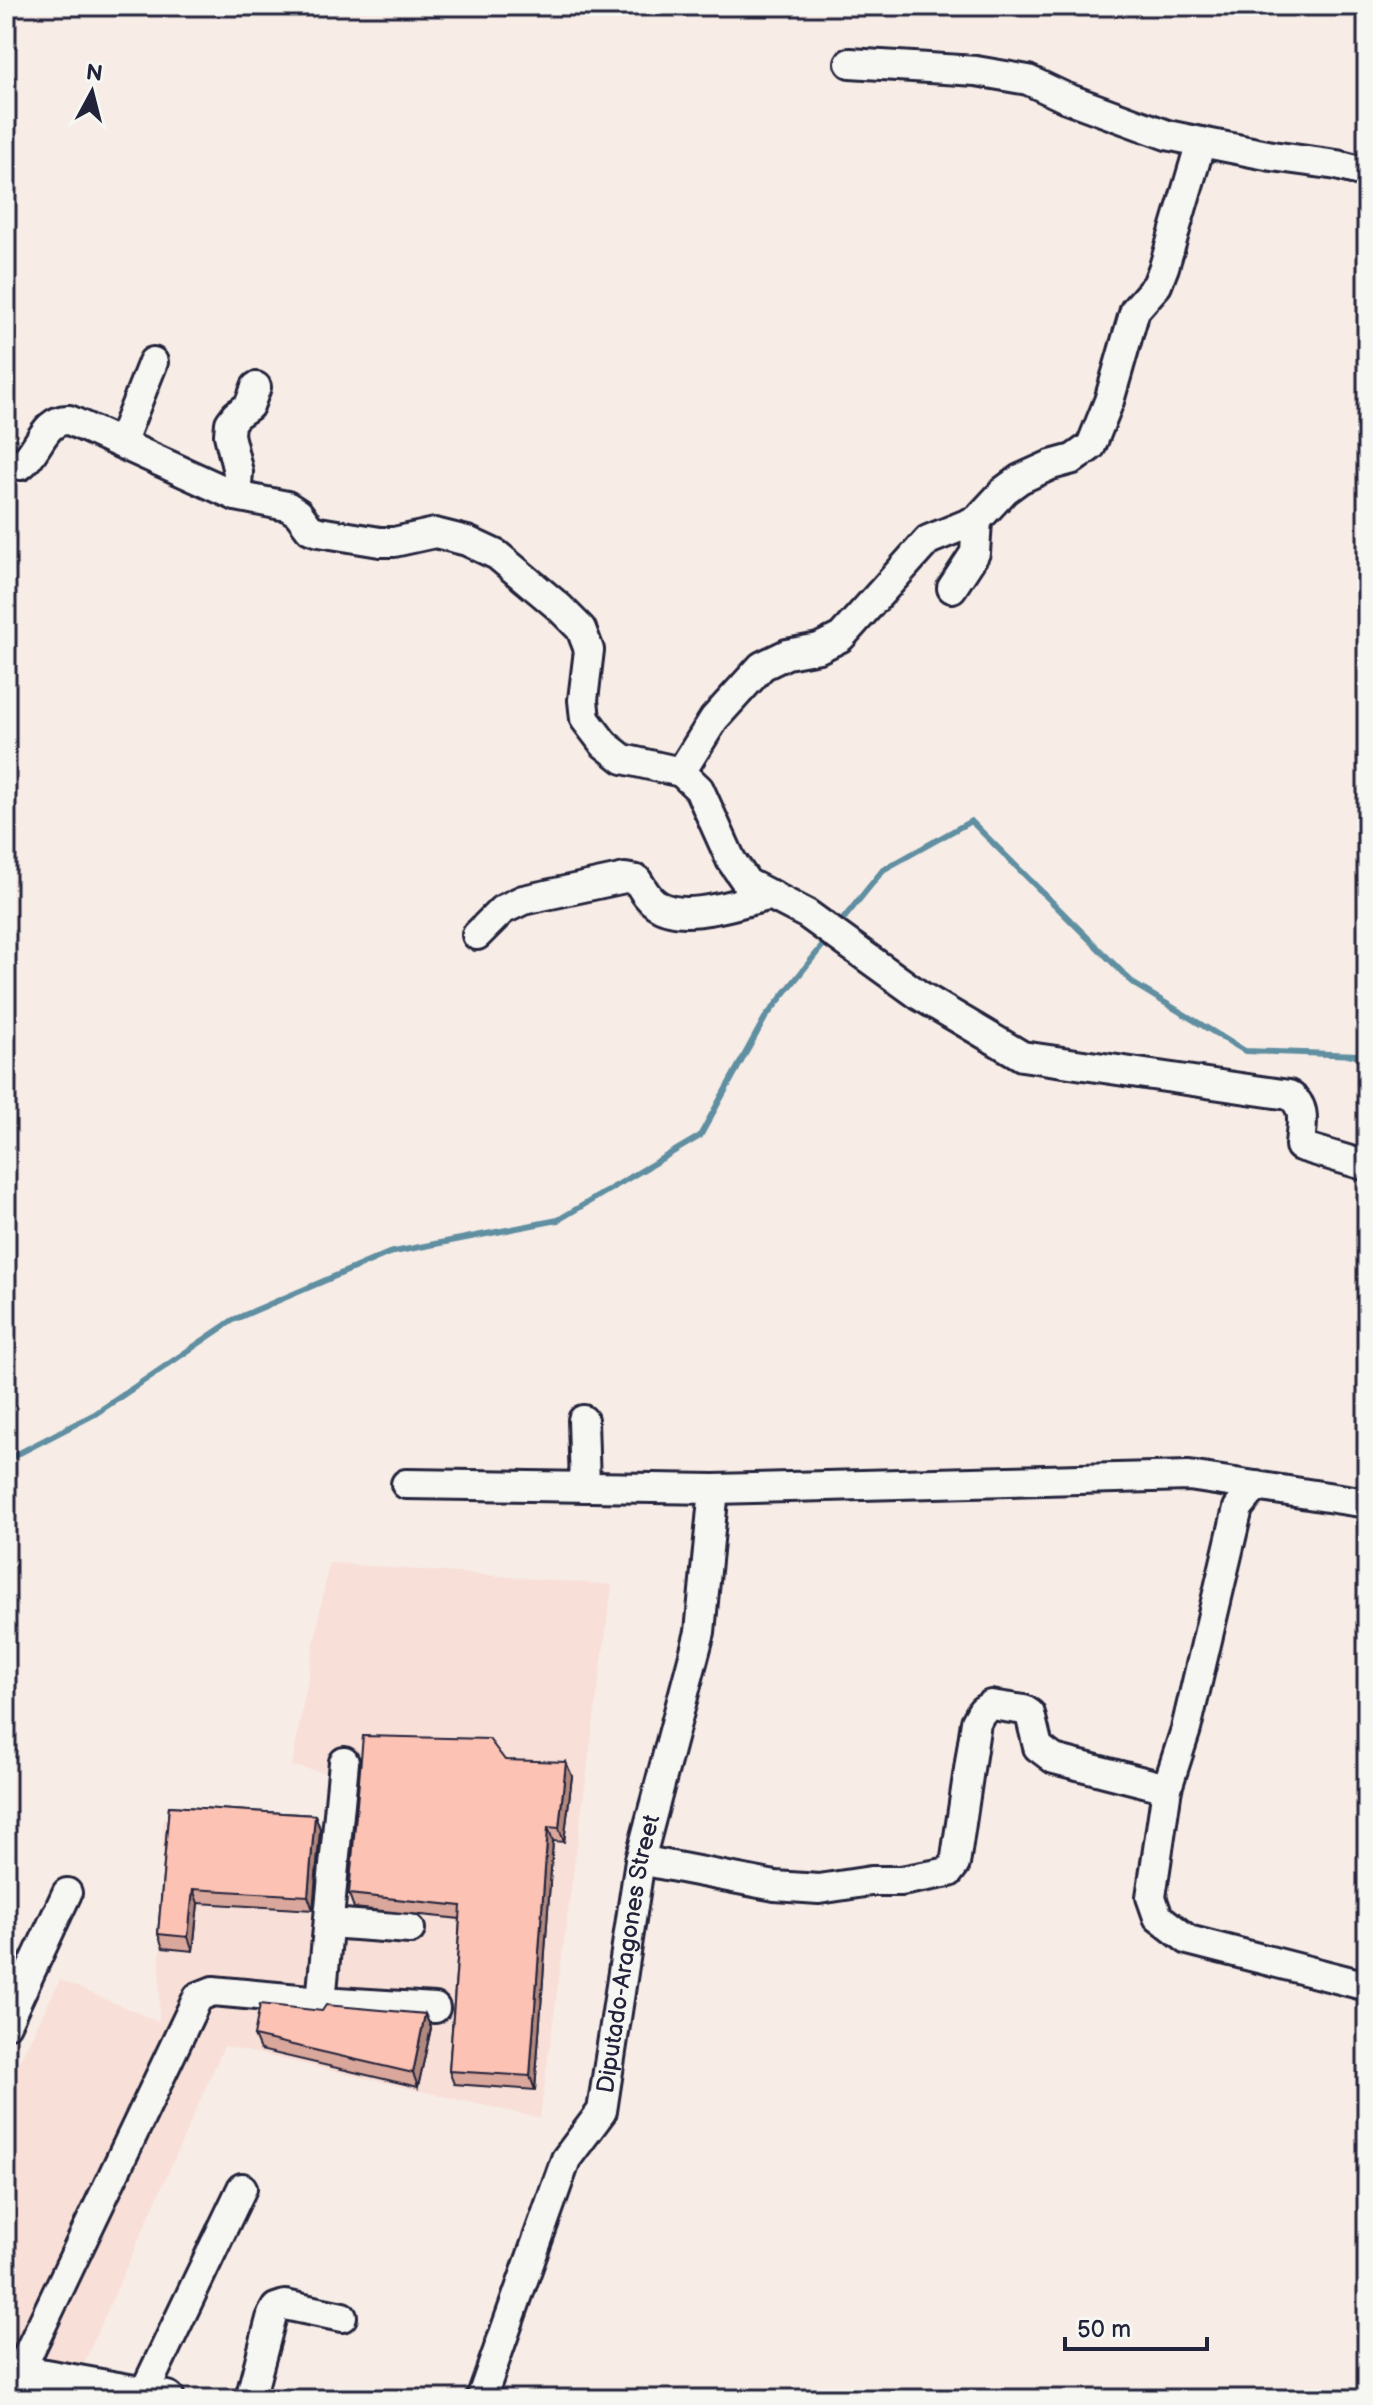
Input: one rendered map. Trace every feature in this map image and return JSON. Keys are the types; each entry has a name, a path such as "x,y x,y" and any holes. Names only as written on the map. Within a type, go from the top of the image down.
{"main road":[{"path":"13,2372 155,2397"}],"street":[{"path":"850,63 976,71 1028,80 1064,97 1167,135 1367,173"},
{"path":"681,772 714,719 762,666 787,654 819,648 841,637 928,540 977,520 1020,479 1073,459 1091,446 1109,401 1135,310 1157,285 1164,267 1201,142"},
{"path":"121,443 153,362"},
{"path":"236,496 238,472 229,435 230,423 249,406 256,387"},
{"path":"6,461 21,465 29,459 52,423 59,419 69,420 236,496 287,506 298,513 310,529 319,532 380,542 435,533 467,541 497,555 581,629 589,650 583,700 585,719 604,744 623,759 681,772 699,789 731,860 747,883 833,932 919,995 1022,1056 1289,1095 1299,1101 1302,1109 1300,1146 1367,1166"},
{"path":"952,588 975,553 977,520"},
{"path":"477,935 502,910 523,900 625,878 637,880 659,907 673,911 714,910 772,895"},
{"path":"583,1420 585,1487"},
{"path":"406,1484 714,1489 1189,1476 1367,1503"},
{"path":"1256,1486 1238,1508 1186,1729 1167,1788 1151,1897 1158,1917 1188,1940 1367,1986"},
{"name":"Diputado-Aragones Street","path":"481,2399 566,2159 602,2111 640,1860 700,1632 714,1489"},
{"path":"640,1860 775,1886 819,1889 871,1881 901,1881 949,1872 955,1864 976,1722 982,1711 991,1705 1024,1710 1030,1714 1038,1747 1054,1759 1167,1788"},
{"path":"321,2001 344,1762"},
{"path":"6,2024 67,1893"},
{"path":"329,1923 410,1929"},
{"path":"13,2372 198,1997 213,1991 435,2008"},
{"path":"155,2397 242,2188"},
{"path":"250,2399 276,2308 285,2305 342,2317"}],"shaded area":[{"path":"329,1563 612,1585 540,2118 224,2046 80,2372 6,2358 6,2088 60,1980 159,2022 163,1818 326,1823 329,1773 292,1766"}],"building":[{"path":"363,1736 489,1739 505,1760 566,1762 559,1828 548,1827 530,2076 449,2071 461,1906 349,1894"},
{"path":"169,1806 315,1815 308,1896 193,1889 188,1937 158,1934"},
{"path":"260,2004 322,2011 326,2005 425,2014 413,2073 254,2036"}],"waterway":[{"path":"836,928 883,870 971,821 1134,984 1245,1051 1359,1055 1367,1052"},
{"path":"6,1460 95,1414 233,1320 389,1253 558,1220 700,1136 765,1018 827,940"}]}
